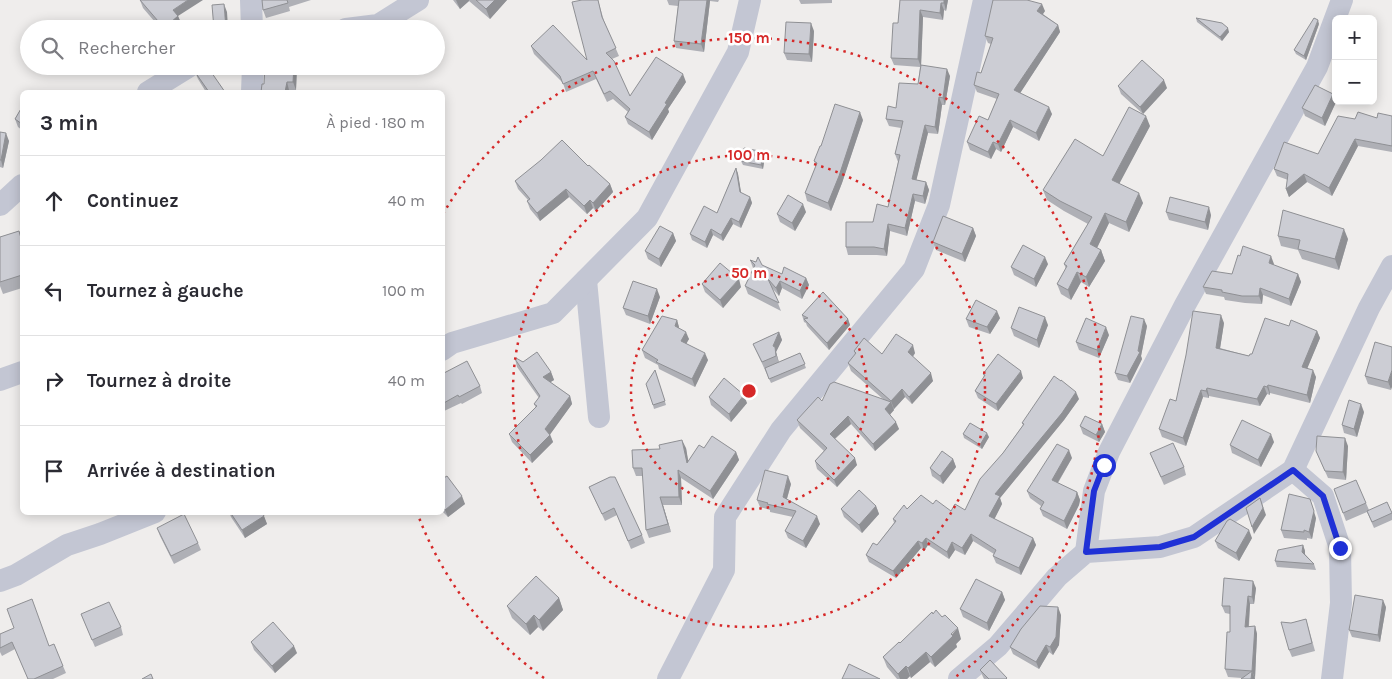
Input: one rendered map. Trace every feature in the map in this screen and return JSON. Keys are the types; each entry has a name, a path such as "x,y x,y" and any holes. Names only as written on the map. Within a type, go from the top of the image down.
{"street":[{"path":"250,0 251,20"},
{"path":"386,20 418,0"},
{"path":"445,348 452,343 553,313 647,218 738,52 750,0"},
{"path":"668,679 724,570 726,517 781,430 914,269 939,205 984,0"},
{"path":"1086,552 1094,491 1109,452 1185,305 1317,67 1342,0"},
{"path":"151,90 175,75"},
{"path":"252,90 253,75"},
{"path":"0,205 20,187"},
{"path":"959,679 998,646 1057,577 1086,552 1160,547 1194,537 1293,470 1369,308 1392,266"},
{"path":"586,280 600,417"},
{"path":"0,380 20,373"},
{"path":"1293,470 1323,496 1340,548 1341,603 1332,679"},
{"path":"0,581 67,545 148,515"}],"building":[{"path":"140,0 188,0 173,10 178,16 173,20 157,20"},
{"path":"262,0 287,0 288,3 263,10"},
{"path":"476,0 495,0 486,9"},
{"path":"598,0 602,17 616,48 606,53 614,61 630,96 656,57 683,74 649,132 625,117 630,109 610,91 604,94 593,71 563,84 560,76 531,46 553,25 587,60 572,2"},
{"path":"679,0 707,0 701,44 674,41"},
{"path":"900,0 944,0 944,3 941,3 940,13 920,10 918,59 891,58 893,23 898,23"},
{"path":"993,0 1027,0 1042,4 1037,11 1058,25 1014,90 1049,107 1036,133 1010,120 998,144 993,142 988,152 967,142 979,116 988,120 999,94 974,85 977,72 981,73 993,38 985,36"},
{"path":"224,4 225,20 213,20 212,5"},
{"path":"1196,18 1222,23 1228,28 1220,37"},
{"path":"1314,18 1318,20 1304,56 1294,50"},
{"path":"786,22 811,23 809,54 784,53"},
{"path":"1142,60 1164,80 1140,107 1118,86"},
{"path":"921,65 947,69 943,98 939,97 935,127 925,125 912,179 926,182 923,196 913,194 905,228 888,224 884,249 846,247 846,222 873,222 877,204 888,207 900,155 895,154 903,121 886,119 888,106 896,108 899,83 918,84"},
{"path":"197,75 213,75 224,90 208,90"},
{"path":"264,75 293,75 293,82 287,82 285,90 261,90 262,84 264,84"},
{"path":"1315,85 1332,94 1322,118 1302,108"},
{"path":"835,104 860,112 828,203 805,193 817,163 814,161"},
{"path":"1129,107 1146,116 1112,180 1139,193 1126,222 1105,213 1090,244 1101,250 1086,277 1077,272 1068,290 1057,284 1067,266 1064,264 1092,217 1043,190 1075,139 1103,156"},
{"path":"20,110 20,123 15,119"},
{"path":"1358,112 1377,118 1378,113 1392,116 1392,146 1355,139 1329,188 1304,174 1286,189 1288,174 1274,169 1284,142 1318,154 1338,116 1355,119"},
{"path":"0,132 6,133 1,160 0,160"},
{"path":"562,140 588,166 610,184 593,203 590,200 584,206 566,189 537,213 527,201 530,199 515,181"},
{"path":"744,148 764,152 761,165 741,161"},
{"path":"736,168 740,192 750,197 739,222 731,218 721,235 711,229 705,242 690,234 704,206 717,213"},
{"path":"788,195 803,204 792,223 777,214"},
{"path":"1170,197 1209,207 1205,222 1166,212"},
{"path":"1283,210 1344,229 1335,259 1298,249 1300,240 1278,236"},
{"path":"943,216 973,228 962,254 933,242"},
{"path":"660,226 673,233 659,259 645,251"},
{"path":"19,231 20,235 20,276 0,282 0,237"},
{"path":"1023,245 1045,257 1034,279 1011,267"},
{"path":"1243,246 1271,256 1269,263 1298,274 1289,299 1260,288 1259,296 1242,296 1203,287 1212,271 1232,274"},
{"path":"758,257 762,265 782,274 784,267 806,278 800,291 780,281 776,288 768,279 779,303 745,286 755,265 750,260 756,262"},
{"path":"720,263 739,279 720,300 702,284"},
{"path":"633,281 657,289 648,316 623,308"},
{"path":"823,292 848,319 827,343 804,319 808,318 802,315"},
{"path":"976,300 997,311 987,327 966,319"},
{"path":"1019,307 1045,317 1037,340 1011,328"},
{"path":"1193,311 1221,315 1216,348 1249,356 1252,354 1265,318 1289,326 1291,320 1317,331 1302,367 1313,370 1307,395 1268,385 1267,387 1264,386 1257,399 1207,388 1206,391 1201,390 1183,438 1159,429 1170,399 1176,401"},
{"path":"662,316 677,320 675,326 686,332 681,341 705,353 692,379 656,362 658,360 642,350"},
{"path":"1131,316 1144,319 1138,351 1140,352 1127,376 1115,373"},
{"path":"1086,318 1106,327 1097,350 1076,342"},
{"path":"779,332 773,346 775,347 776,356 762,362 753,344"},
{"path":"896,334 913,345 908,352 931,373 909,397 902,389 891,401 848,363 864,338 882,354"},
{"path":"1375,342 1392,347 1392,370 1388,382 1365,376"},
{"path":"537,352 551,372 543,377 570,396 545,429 550,435 530,455 509,434 537,406 534,404 540,396 515,359 523,362"},
{"path":"800,353 805,364 769,379 765,368"},
{"path":"998,354 1021,371 996,404 975,391 985,375 983,374"},
{"path":"467,361 480,386 445,402 445,372"},
{"path":"655,370 665,401 653,405 646,384"},
{"path":"1054,376 1076,392 1062,413 995,494 1000,496 989,516 1033,538 1019,568 993,556 996,550 971,534 962,548 952,542 947,552 926,538 922,543 918,541 893,571 866,555 873,543 877,545 896,521 893,519 904,505 907,509 921,495 933,504 936,500 951,511 955,504 965,510 980,479 1003,453 1024,424 1022,423"},
{"path":"724,378 744,395 729,414 709,397"},
{"path":"834,382 891,402 885,409 896,422 873,444 848,416 830,434 855,458 834,480 815,461 827,448 797,420 818,397 822,401 830,384"},
{"path":"1349,400 1361,404 1354,429 1342,425"},
{"path":"1085,416 1102,424 1096,435 1080,426"},
{"path":"1242,420 1271,434 1258,460 1230,445"},
{"path":"970,423 987,433 980,445 963,434"},
{"path":"712,436 736,452 710,491 678,470 679,497 660,497 668,524 646,530 642,468 633,468 632,450 660,449 659,445 682,440 687,463 699,445 704,448"},
{"path":"1317,436 1345,438 1343,472 1325,471 1316,451"},
{"path":"1173,443 1184,467 1161,477 1150,453"},
{"path":"1057,444 1069,450 1052,480 1077,492 1064,521 1040,509 1044,502 1027,491"},
{"path":"942,451 953,459 940,476 930,468"},
{"path":"765,470 788,476 783,497 817,516 803,541 785,531 796,511 757,500"},
{"path":"447,476 462,496 445,510 445,477"},
{"path":"610,477 615,477 642,535 628,541 614,508 602,514 589,487"},
{"path":"1356,480 1366,503 1343,513 1334,489"},
{"path":"859,490 876,506 859,525 841,509"},
{"path":"1289,494 1310,499 1314,511 1309,532 1304,530 1304,532 1281,530"},
{"path":"1260,498 1263,508 1252,527 1246,508"},
{"path":"1387,502 1392,513 1372,522 1367,511"},
{"path":"184,515 198,543 171,556 157,528"},
{"path":"232,515 264,515 264,516 242,530"},
{"path":"1230,519 1249,530 1236,553 1215,541"},
{"path":"1303,545 1302,552 1314,564 1275,561 1278,550"},
{"path":"536,576 559,598 539,620 534,615 526,624 507,606"},
{"path":"1224,578 1253,581 1252,597 1248,596 1245,627 1255,626 1252,671 1225,669 1227,632 1230,632 1230,606 1222,606"},
{"path":"976,579 1002,592 987,623 960,609"},
{"path":"1355,595 1383,600 1378,635 1349,630"},
{"path":"32,599 49,646 54,644 63,666 34,679 28,679 12,642 0,648 0,634 14,628 7,609"},
{"path":"109,602 121,627 92,640 81,614"},
{"path":"1040,606 1058,607 1056,637 1050,647 1046,645 1036,662 1010,647 1021,629"},
{"path":"936,610 942,617 945,615 958,628 951,634 953,636 931,657 926,652 898,674 883,657"},
{"path":"1306,619 1312,643 1289,650 1281,622 1291,623"},
{"path":"273,622 294,646 272,666 251,642"},
{"path":"990,660 1006,679 989,679 980,670"},
{"path":"849,664 880,679 842,679"},
{"path":"1252,671 1251,679 1241,679"},
{"path":"151,674 153,679 142,679"}],"route":[{"path":"1104,465 1094,491 1086,552 1160,547 1194,537 1293,470 1323,496 1340,548"}]}
